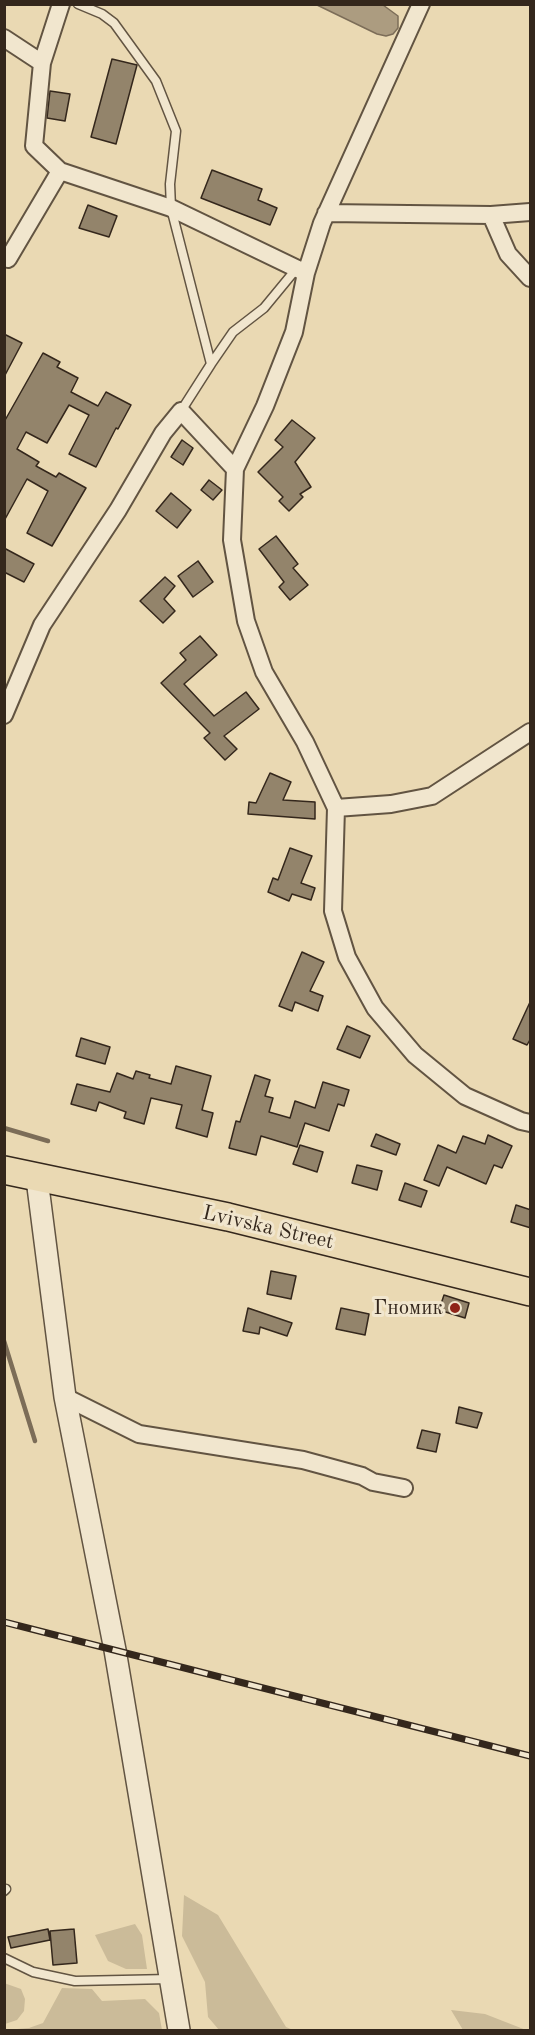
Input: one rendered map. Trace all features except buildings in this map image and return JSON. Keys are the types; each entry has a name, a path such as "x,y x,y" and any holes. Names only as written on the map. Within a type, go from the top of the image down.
{"main road":[{"name":"Lvivska Street","path":"4,1170 37,1179 228,1217 531,1292"}],"street":[{"path":"61,4 42,63 34,146 60,171 171,208 301,270"},
{"path":"421,4 301,270 294,332 265,406 235,469 232,540 246,621 264,672 305,742 336,808 333,911 347,957 375,1008 415,1055 465,1096 521,1121 531,1123"},
{"path":"4,38 42,63"},
{"path":"6,260 60,171"},
{"path":"326,213 491,215 531,212"},
{"path":"491,215 508,254 531,278"},
{"path":"4,715 42,626 118,510 163,433 181,411 235,469"},
{"path":"336,808 391,804 432,796 531,732"},
{"path":"37,1179 65,1397 115,1650 179,2031"},
{"path":"65,1397 139,1434 303,1460 362,1476 373,1482 404,1488"}],"lane":[{"path":"78,4 102,14 114,23 156,81 172,116 176,131 170,184 171,208 211,364"},
{"path":"181,411 233,332 264,308 301,270"},
{"path":"4,1958 33,1972 75,1982 170,1979"}],"shaded area":[{"path":"317,5 383,5 398,16 398,28 393,34 386,36 377,34"},
{"path":"184,1895 218,1915 286,2027 293,2030 219,2030 208,2017 205,1982 182,1936"},
{"path":"135,1924 142,1935 147,1969 126,1969 108,1961 95,1935"},
{"path":"4,1983 21,1989 25,1999 24,2011 17,2020 5,2024"},
{"path":"62,1988 92,1989 102,2001 145,1999 159,2013 162,2030 5,2030 29,2028 43,2023"},
{"path":"451,2010 485,2014 526,2030 463,2030"}],"waterway":[{"path":"4,1128 48,1141"},
{"path":"4,1341 35,1441"}],"railway":[{"path":"4,1622 530,1756"}],"place":[{"name":"Гномик","path":"455,1308"}]}
